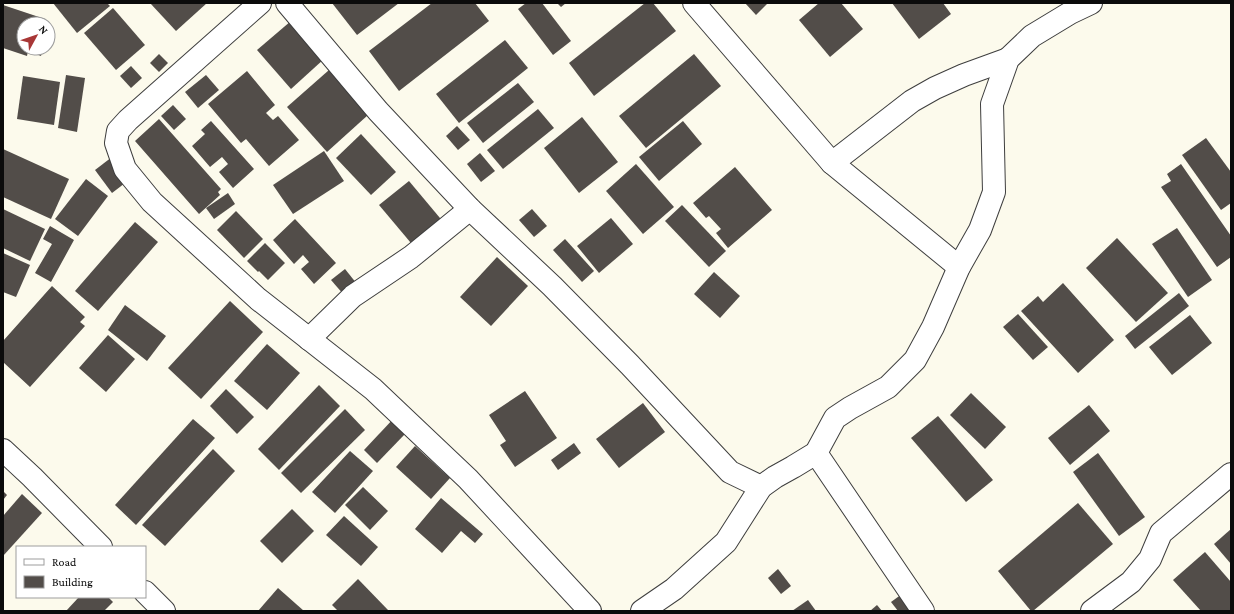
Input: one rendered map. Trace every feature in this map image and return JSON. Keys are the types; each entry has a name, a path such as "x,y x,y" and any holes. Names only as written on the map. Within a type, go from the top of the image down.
{"street":[{"path":"260,3 128,120 118,131 116,143 125,169 152,202 258,299 373,389 468,479 590,611"},
{"path":"287,3 378,111 470,209 552,286 630,365 730,472 761,487"},
{"path":"694,3 832,163 959,267"},
{"path":"832,163 912,101 957,78 1008,59 1032,36 1070,13 1091,3"},
{"path":"642,611 674,589 726,542 761,487 816,453 835,418 888,387 915,360 933,327 959,267 980,230 994,192 992,104 1008,59"},
{"path":"309,339 354,296 412,258 470,209"},
{"path":"3,450 32,476 100,546"},
{"path":"816,453 923,611"},
{"path":"730,472 742,516"},
{"path":"1092,611 1131,582 1150,559 1161,533 1231,474"},
{"path":"146,593 164,611"}],"building":[{"path":"53,3 107,3 110,6 77,33"},
{"path":"150,3 207,3 176,31"},
{"path":"332,3 399,3 357,35"},
{"path":"432,3 475,3 489,21 399,91 369,51"},
{"path":"526,3 542,3 571,41 553,55 518,9"},
{"path":"557,3 566,3 561,7"},
{"path":"645,3 653,3 676,31 594,96 569,63"},
{"path":"745,3 768,3 756,15"},
{"path":"819,3 841,3 863,29 830,57 799,20"},
{"path":"892,3 943,3 951,14 919,39"},
{"path":"3,5 36,16 16,16 16,52 3,48"},
{"path":"113,8 145,45 116,70 84,33"},
{"path":"291,21 324,59 291,89 257,50"},
{"path":"505,40 528,68 459,123 436,94"},
{"path":"159,54 168,63 159,72 150,63"},
{"path":"694,54 721,86 646,148 619,116"},
{"path":"131,66 142,78 131,88 120,76"},
{"path":"329,70 368,115 327,152 287,107"},
{"path":"247,71 275,105 266,113 273,120 278,116 299,140 269,166 246,139 241,143 208,104"},
{"path":"66,75 85,78 77,132 58,128"},
{"path":"206,75 219,90 198,108 185,92"},
{"path":"23,76 60,82 54,125 17,119"},
{"path":"518,83 534,102 483,143 467,123"},
{"path":"173,105 186,119 174,130 161,116"},
{"path":"538,109 554,128 503,169 487,150"},
{"path":"582,117 618,162 579,193 544,148"},
{"path":"159,119 221,189 218,192 220,195 199,214 135,141"},
{"path":"211,121 254,169 233,188 219,172 228,164 222,157 210,167 192,146 205,134 201,130"},
{"path":"683,121 702,144 659,181 639,157"},
{"path":"457,126 470,140 458,150 446,136"},
{"path":"361,134 396,172 371,195 336,158"},
{"path":"1206,138 1231,172 1231,203 1221,210 1182,155"},
{"path":"3,149 69,179 51,219 3,197"},
{"path":"324,151 344,181 293,214 273,185"},
{"path":"480,153 495,171 481,182 467,164"},
{"path":"112,157 129,180 112,193 95,170"},
{"path":"636,164 674,207 643,234 606,191"},
{"path":"1181,164 1231,236 1231,257 1217,267 1161,187 1171,181 1167,174"},
{"path":"735,167 772,210 728,248 716,233 721,229 709,216 706,218 693,203"},
{"path":"86,179 108,196 78,236 55,219"},
{"path":"409,181 445,224 416,249 379,205"},
{"path":"228,193 235,204 214,219 206,208"},
{"path":"682,205 726,251 709,267 665,221"},
{"path":"3,209 45,229 30,261 3,248"},
{"path":"532,209 547,226 534,237 519,220"},
{"path":"236,211 263,239 244,258 217,230"},
{"path":"611,218 633,244 599,273 577,246"},
{"path":"295,219 336,263 314,284 301,269 309,262 303,255 294,264 273,240"},
{"path":"135,222 158,242 98,311 75,291"},
{"path":"50,226 74,240 51,282 35,273 52,244 43,239"},
{"path":"1177,228 1212,280 1188,297 1152,244"},
{"path":"1117,238 1168,293 1136,322 1086,268"},
{"path":"565,239 594,271 582,282 553,250"},
{"path":"265,243 285,263 268,280 247,261"},
{"path":"3,253 30,265 16,297 3,292"},
{"path":"497,257 528,286 491,326 460,297"},
{"path":"345,269 357,284 344,295 331,280"},
{"path":"714,272 740,296 720,318 694,294"},
{"path":"1063,283 1114,340 1078,373 1021,311 1038,296 1043,302"},
{"path":"52,286 85,317 80,322 85,326 30,387 3,362 3,341"},
{"path":"1179,293 1189,306 1135,349 1125,336"},
{"path":"230,301 263,332 201,399 168,368"},
{"path":"125,305 166,336 147,361 108,330"},
{"path":"1018,314 1048,347 1033,360 1003,327"},
{"path":"1190,315 1212,343 1172,375 1149,347"},
{"path":"108,335 135,359 106,392 79,368"},
{"path":"267,344 300,373 267,410 234,381"},
{"path":"319,385 340,406 279,470 258,449"},
{"path":"226,389 254,417 237,434 210,406"},
{"path":"525,391 557,438 515,467 500,445 506,441 489,415"},
{"path":"971,393 1006,427 985,449 950,415"},
{"path":"643,403 665,432 619,468 596,439"},
{"path":"1089,405 1110,431 1070,465 1048,438"},
{"path":"345,409 365,430 301,493 281,473"},
{"path":"938,416 993,480 966,502 911,438"},
{"path":"395,417 405,434 377,463 364,450"},
{"path":"193,419 215,438 136,525 115,505"},
{"path":"574,443 581,453 558,470 551,460"},
{"path":"415,446 450,478 431,499 396,467"},
{"path":"213,449 235,471 165,546 142,525"},
{"path":"350,451 373,471 335,513 312,492"},
{"path":"1098,453 1145,517 1119,536 1073,472"},
{"path":"363,487 388,511 370,530 345,505"},
{"path":"3,491 7,495 3,500"},
{"path":"22,494 42,513 3,556 3,516"},
{"path":"441,498 483,534 475,543 461,531 442,553 415,529"},
{"path":"1078,503 1113,544 1033,611 1031,611 998,571"},
{"path":"292,509 314,531 282,563 260,541"},
{"path":"344,516 378,547 361,566 326,535"},
{"path":"1231,529 1231,564 1214,544"},
{"path":"1205,552 1231,582 1231,611 1201,611 1173,580"},
{"path":"778,569 791,586 781,594 768,578"},
{"path":"358,579 388,610 387,611 338,611 332,605"},
{"path":"278,588 304,611 258,611"},
{"path":"902,594 912,611 898,611 891,602"},
{"path":"78,598 109,598 113,602 104,611 66,611"},
{"path":"808,600 816,611 792,611"},
{"path":"877,605 882,611 870,611"}]}
